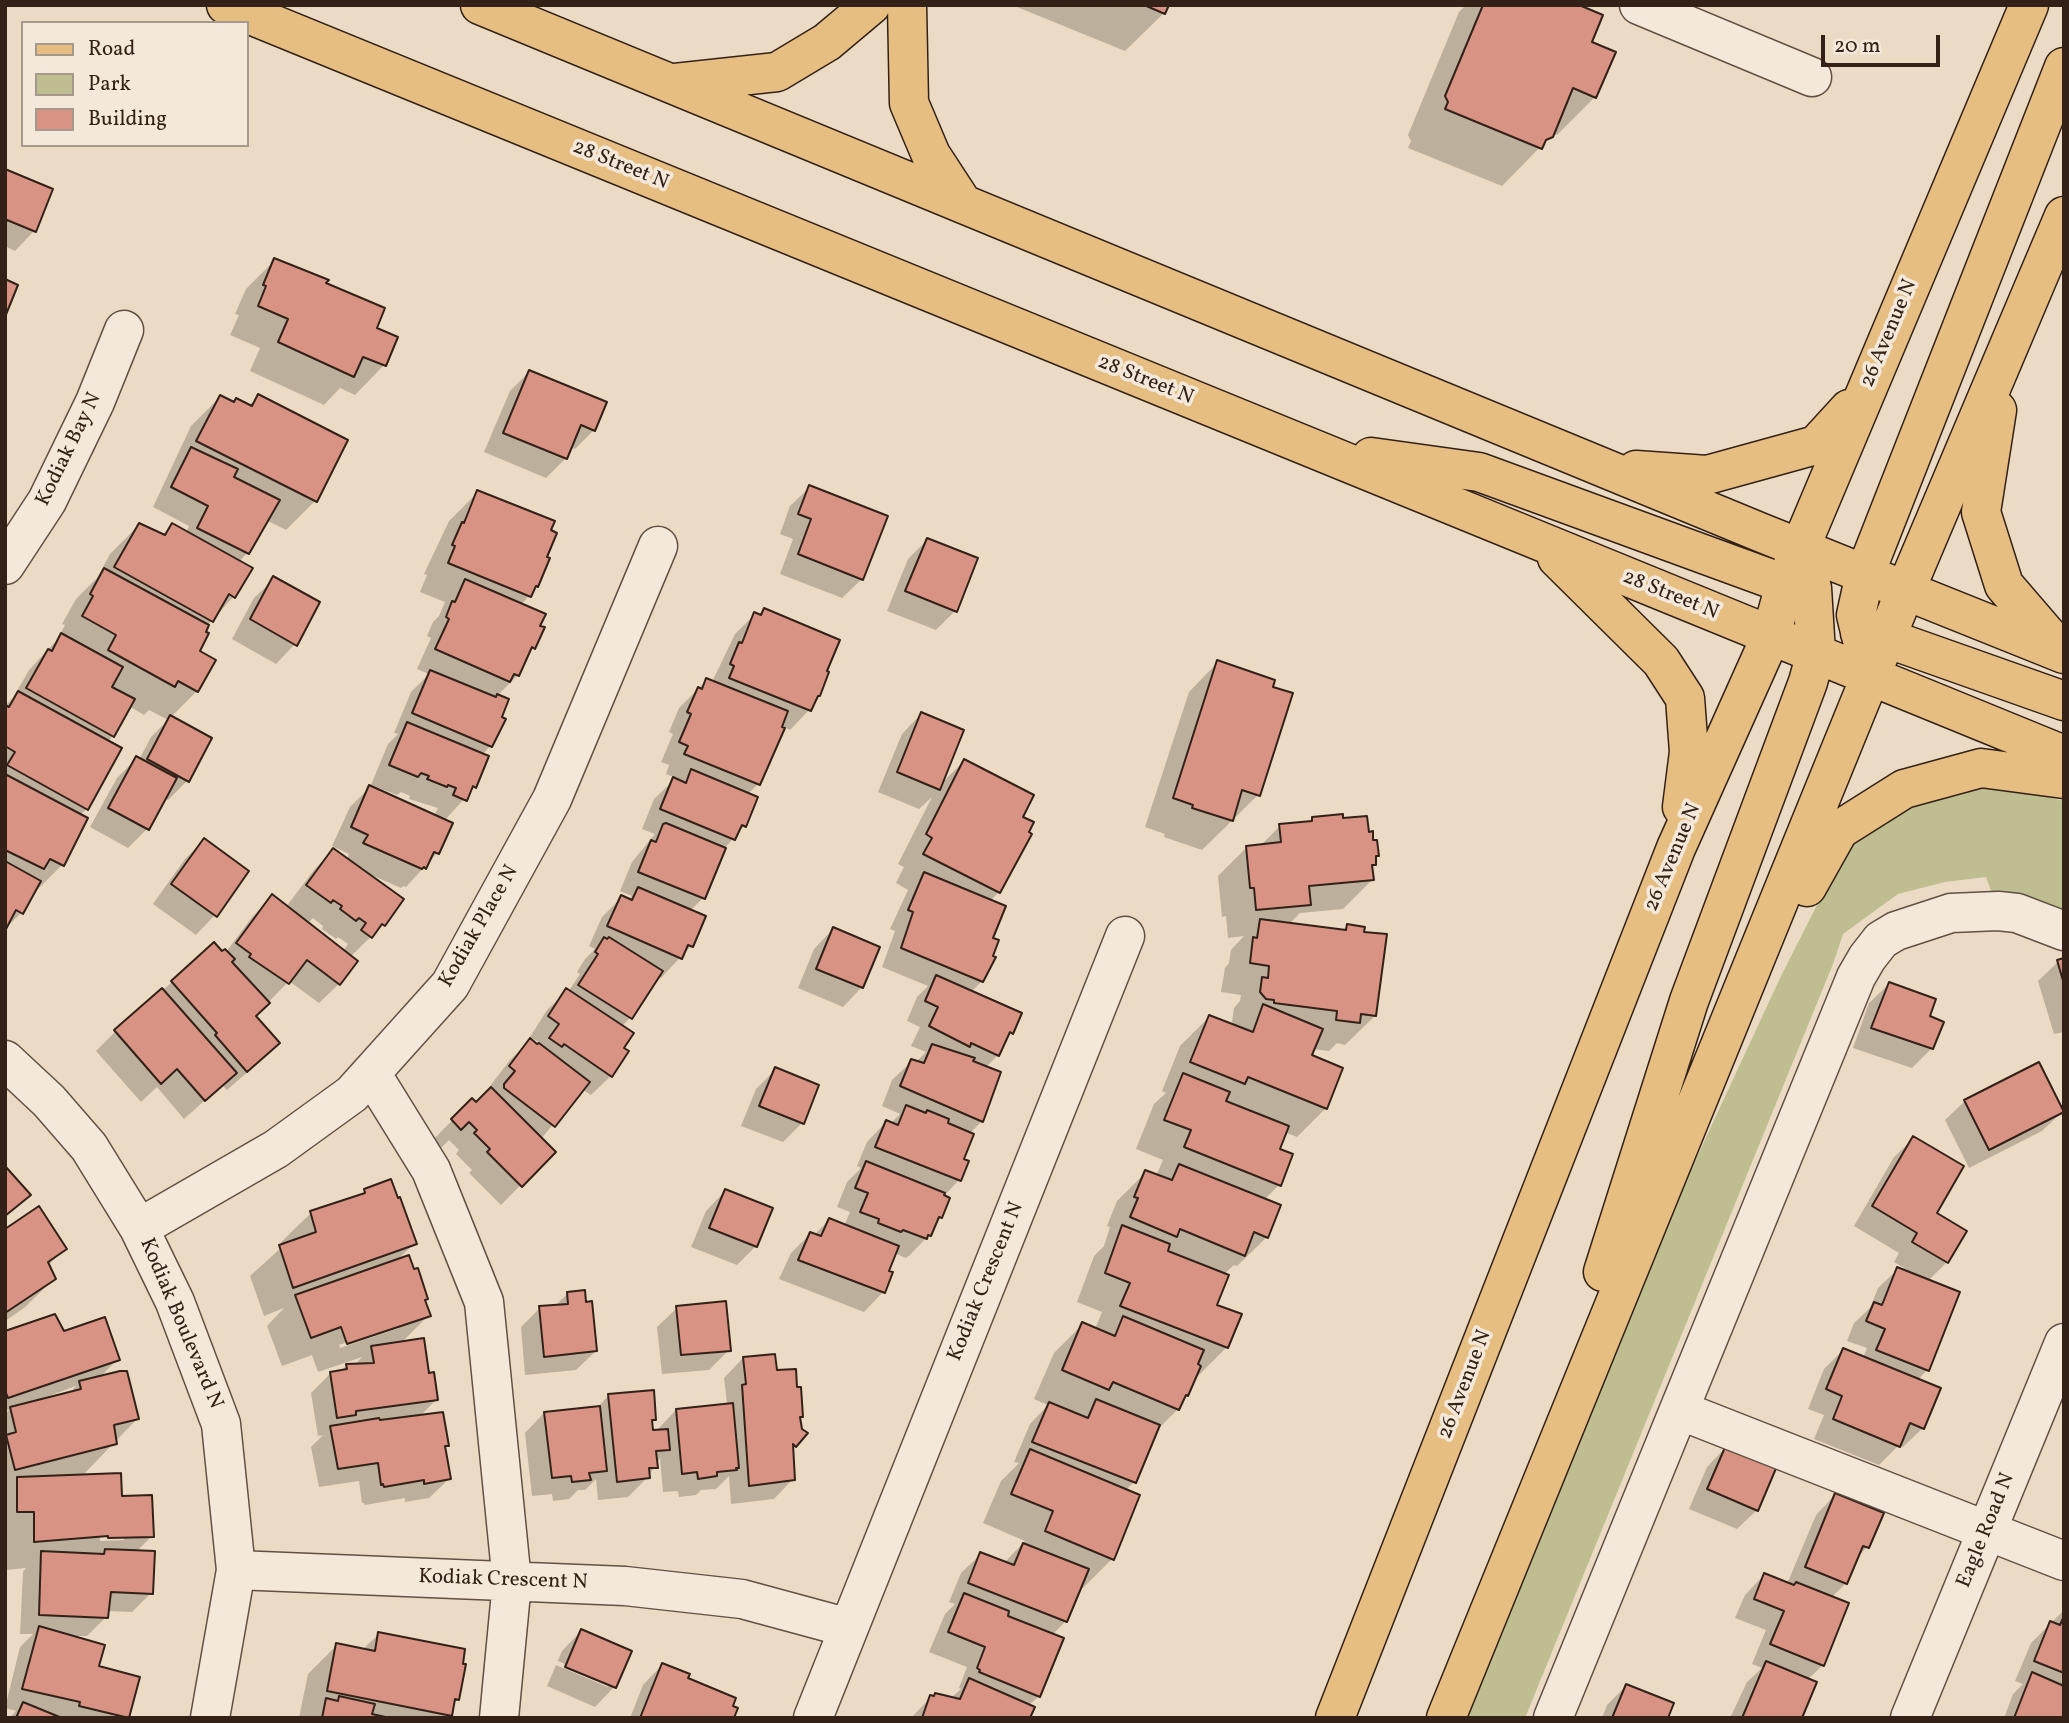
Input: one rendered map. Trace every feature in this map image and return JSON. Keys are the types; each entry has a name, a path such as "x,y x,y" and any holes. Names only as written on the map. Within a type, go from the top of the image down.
{"main road":[{"name":"28 Street N","path":"226,5 1771,636"},
{"path":"480,5 1800,549 1863,584"},
{"path":"670,83 777,72 827,42 871,5"},
{"path":"907,5 909,103 931,155 962,204"},
{"name":"26 Avenue N","path":"1335,1718 1676,848 1771,636 1798,586 1800,549 2029,5"},
{"path":"1873,635 1856,615 1863,584 2064,67"},
{"path":"1446,1718 1871,677 1873,635 1906,589 2064,216"},
{"path":"2005,355 1981,512 2004,585 2064,654"},
{"path":"1604,468 1707,475 1816,445 1867,389"},
{"path":"1317,449 1479,472 1798,586 1863,584 1906,589 2064,654"},
{"path":"1543,544 1661,661 1685,698 1689,752 1676,848"},
{"path":"1517,1544 1689,1001 1808,682 1816,641 1798,586"},
{"path":"1771,636 1816,641 1873,635 2064,701"},
{"path":"1816,641 1871,677 2064,755"},
{"path":"1730,1022 1839,830 1904,789 1981,768 2064,779"}],"street":[{"path":"1639,5 1812,77"},
{"name":"Kodiak Bay N","path":"5,565 47,500 95,402 124,330"},
{"name":"Kodiak Place N","path":"139,1228 276,1149 352,1094 450,985 545,810 658,546"},
{"path":"1553,1718 1856,977 1881,940 1913,923 1951,913 2017,913 2064,932"},
{"name":"Kodiak Crescent N","path":"813,1718 1125,936"},
{"name":"Kodiak Boulevard N","path":"5,1060 49,1101 89,1147 139,1228 175,1303 221,1424 236,1570 210,1718"},
{"path":"371,1073 431,1170 484,1302 512,1581 499,1718"},
{"name":"Eagle Road N","path":"1910,1718 2064,1343"},
{"path":"1679,1410 2064,1561"},
{"name":"Kodiak Crescent N","path":"236,1570 625,1586 742,1599 849,1629"}],"green space":[{"path":"1981,781 2064,801 2064,931 1998,911 1986,877 1945,882 1898,894 1843,934 1525,1718 1446,1718 1517,1544 1782,974 1850,840 1894,811"}],"building":[{"path":"1144,5 1169,5 1165,14"},
{"path":"1483,5 1579,5 1603,15 1592,42 1616,52 1596,98 1573,88 1553,137 1546,140 1542,149 1445,109 1448,102 1445,96"},
{"path":"5,169 53,189 36,232 7,220 5,224"},
{"path":"274,258 329,280 326,283 385,308 377,328 398,337 386,366 363,357 354,377 278,342 288,319 258,306"},
{"path":"5,279 18,285 5,317"},
{"path":"529,370 607,402 595,431 581,425 567,459 503,433"},
{"path":"258,394 348,440 317,502 196,441 220,395 234,402 236,398 252,406"},
{"path":"191,447 238,469 234,477 280,500 249,554 197,528 208,506 171,487"},
{"path":"809,485 888,516 863,580 798,554 811,519 798,514"},
{"path":"477,490 555,521 551,530 557,533 547,557 550,558 531,597 448,563 455,546 452,545"},
{"path":"139,523 165,535 172,523 253,568 235,598 229,594 213,622 114,567"},
{"path":"927,538 978,558 957,612 905,591"},
{"path":"104,568 209,625 206,632 209,633 200,651 216,660 198,692 178,681 175,687 108,650 116,635 82,616"},
{"path":"273,576 320,602 297,646 250,619"},
{"path":"465,579 546,614 540,626 545,627 535,649 532,647 519,676 514,674 510,682 435,649 449,619 446,617 452,601 455,602"},
{"path":"764,608 840,640 820,696 811,711 729,678 734,666 730,664 754,612 761,615"},
{"path":"61,633 123,667 112,687 135,699 114,737 26,688 48,649 52,651"},
{"path":"1217,660 1275,680 1273,687 1293,693 1260,796 1242,790 1233,821 1192,808 1193,805 1173,798"},
{"path":"430,670 496,697 497,694 509,699 502,717 506,719 492,747 412,713"},
{"path":"706,678 788,711 782,727 785,728 760,785 684,754 688,746 679,742 691,714 687,712 698,687 702,689"},
{"path":"18,691 122,748 88,810 7,765 15,752 5,746 5,709"},
{"path":"921,712 964,730 940,790 897,772"},
{"path":"170,715 212,738 189,782 147,759"},
{"path":"407,722 489,756 476,788 473,786 467,801 453,795 456,788 427,779 429,776 421,773 418,777 389,765"},
{"path":"136,756 177,778 149,830 108,808"},
{"path":"964,759 1034,795 1023,817 1034,822 1029,832 1032,834 1000,893 923,854 932,838 926,834"},
{"path":"691,769 758,797 746,827 742,825 735,840 660,809 673,777 686,783"},
{"path":"5,774 88,818 64,866 50,859 44,869 5,850"},
{"path":"369,785 453,823 439,854 434,852 426,869 363,843 368,835 351,827"},
{"path":"1343,814 1343,818 1367,816 1369,832 1373,831 1373,840 1377,840 1379,856 1376,856 1376,865 1372,865 1374,880 1309,886 1311,905 1256,910 1254,888 1250,888 1246,846 1281,842 1279,824 1312,821 1312,817"},
{"path":"663,824 726,848 705,899 638,872 651,840 656,842"},
{"path":"204,838 249,871 217,917 171,884"},
{"path":"333,848 404,899 385,926 382,924 372,938 361,930 366,923 359,918 356,921 340,909 342,906 333,900 331,903 306,885"},
{"path":"5,861 41,881 23,914 16,910 5,931"},
{"path":"924,872 1006,906 993,938 999,940 993,956 996,957 983,982 901,948 913,912 908,910"},
{"path":"638,887 706,916 693,947 688,945 682,959 607,926 621,895 632,900"},
{"path":"272,894 358,961 340,985 307,960 289,984 249,957 251,954 236,943"},
{"path":"1260,919 1346,930 1347,924 1365,927 1364,932 1387,934 1376,1016 1361,1014 1360,1023 1336,1020 1337,1011 1274,1003 1274,1000 1266,999 1260,992 1262,977 1268,978 1269,966 1250,963 1253,937 1257,938"},
{"path":"833,927 880,947 863,988 816,969"},
{"path":"604,937 609,937 663,971 632,1019 578,985 598,954 595,952"},
{"path":"214,942 235,959 232,962 270,1003 256,1016 280,1043 247,1072 171,981"},
{"path":"2064,958 2064,984 2057,960"},
{"path":"936,975 1022,1013 999,1056 971,1043 970,1047 929,1026 938,1007 925,1001"},
{"path":"1889,982 1936,999 1930,1016 1944,1022 1933,1049 1871,1028"},
{"path":"162,988 237,1073 205,1101 177,1069 161,1084 114,1030"},
{"path":"566,988 634,1033 624,1048 629,1051 612,1077 564,1044 562,1047 549,1038 559,1024 548,1016"},
{"path":"1263,1004 1323,1029 1312,1055 1343,1068 1327,1109 1248,1077 1245,1084 1190,1062 1209,1015 1253,1032"},
{"path":"530,1038 590,1082 555,1127 504,1088 504,1084 515,1071 509,1066"},
{"path":"932,1044 975,1058 973,1061 1001,1072 983,1122 900,1086 911,1059 924,1063"},
{"path":"2039,1062 2064,1112 1989,1150 1964,1100"},
{"path":"775,1067 819,1085 804,1124 759,1106"},
{"path":"1183,1073 1230,1092 1226,1101 1289,1126 1280,1149 1293,1154 1281,1186 1184,1147 1191,1130 1164,1120"},
{"path":"491,1087 556,1152 522,1187 487,1152 490,1149 474,1133 477,1130 469,1122 461,1130 451,1119 472,1098 476,1102"},
{"path":"906,1105 949,1119 948,1123 974,1134 964,1159 969,1161 961,1181 875,1147 886,1120 898,1125"},
{"path":"1913,1136 1964,1166 1937,1213 1967,1231 1948,1263 1912,1242 1917,1233 1872,1206"},
{"path":"866,1161 945,1193 944,1195 950,1198 931,1236 928,1235 927,1239 903,1230 901,1232 860,1212 868,1193 855,1188"},
{"path":"1179,1164 1281,1205 1268,1238 1254,1232 1245,1256 1180,1229 1177,1237 1130,1217 1138,1198 1134,1197 1145,1170 1172,1180"},
{"path":"5,1166 31,1195 5,1216"},
{"path":"391,1179 417,1244 293,1288 279,1245 316,1232 310,1211 365,1193 364,1189"},
{"path":"725,1189 773,1208 757,1247 709,1228"},
{"path":"39,1206 67,1249 48,1262 56,1279 5,1313 5,1229"},
{"path":"829,1218 899,1246 889,1271 893,1272 885,1293 798,1260 810,1232 821,1236"},
{"path":"1122,1225 1170,1244 1168,1251 1229,1275 1217,1305 1242,1314 1228,1348 1120,1306 1130,1283 1105,1273"},
{"path":"409,1255 414,1269 418,1268 431,1316 347,1344 341,1327 311,1338 295,1295"},
{"path":"1897,1267 1960,1292 1929,1371 1876,1350 1885,1329 1866,1321 1874,1302 1882,1305"},
{"path":"585,1290 586,1302 592,1301 597,1351 544,1357 539,1306 568,1304 567,1292"},
{"path":"726,1301 731,1351 681,1355 676,1306"},
{"path":"55,1314 64,1331 105,1317 120,1360 8,1398 5,1390 5,1331"},
{"path":"1123,1316 1204,1350 1198,1364 1201,1366 1179,1410 1113,1382 1109,1390 1062,1370 1082,1322 1115,1336"},
{"path":"424,1338 429,1373 434,1372 438,1400 356,1411 356,1415 337,1418 330,1372 347,1369 346,1364 374,1363 371,1346"},
{"path":"1843,1348 1941,1388 1924,1429 1910,1423 1900,1447 1833,1419 1842,1396 1826,1389"},
{"path":"775,1354 777,1370 796,1369 797,1387 801,1387 802,1429 808,1433 796,1447 793,1444 795,1480 749,1486 742,1385 746,1384 743,1357"},
{"path":"127,1371 139,1419 114,1425 117,1444 15,1470 6,1435 16,1432 10,1407 81,1389 79,1381"},
{"path":"654,1390 656,1420 652,1420 653,1430 668,1429 670,1450 656,1451 658,1468 649,1468 650,1478 617,1482 608,1394"},
{"path":"1096,1399 1160,1425 1136,1483 1032,1442 1049,1402 1088,1418"},
{"path":"733,1403 739,1468 698,1479 697,1472 682,1474 676,1409"},
{"path":"600,1406 607,1471 589,1473 591,1480 572,1482 571,1476 552,1478 544,1412"},
{"path":"443,1412 451,1479 424,1484 424,1480 384,1487 381,1485 378,1463 338,1469 330,1426"},
{"path":"1726,1445 1777,1466 1758,1511 1707,1489"},
{"path":"1030,1449 1140,1495 1114,1560 1045,1531 1053,1511 1011,1494"},
{"path":"121,1473 122,1496 152,1495 154,1537 108,1536 34,1542 34,1512 17,1512 17,1477"},
{"path":"1835,1493 1884,1513 1869,1548 1863,1546 1847,1584 1805,1567"},
{"path":"1023,1543 1089,1569 1067,1622 968,1583 980,1552 1014,1565"},
{"path":"105,1549 155,1551 153,1594 111,1592 108,1618 39,1615 41,1551 104,1554"},
{"path":"1764,1573 1794,1585 1796,1582 1849,1603 1824,1666 1770,1644 1784,1611 1754,1599"},
{"path":"964,1593 1009,1611 1008,1616 1064,1638 1040,1697 979,1672 977,1668 985,1647 948,1632"},
{"path":"2064,1616 2064,1673 2034,1661 2050,1621 2060,1625"},
{"path":"39,1626 105,1645 99,1666 140,1677 129,1718 79,1706 80,1702 22,1689"},
{"path":"581,1629 632,1651 616,1688 565,1667"},
{"path":"378,1632 465,1649 463,1664 466,1664 459,1700 455,1699 452,1716 327,1691 336,1643 375,1651"},
{"path":"1766,1661 1817,1682 1802,1718 1742,1718"},
{"path":"662,1663 690,1674 688,1678 736,1698 733,1706 738,1708 734,1718 640,1718"},
{"path":"2032,1672 2064,1686 2064,1718 2014,1718"},
{"path":"969,1678 1035,1707 1030,1718 922,1718 930,1695 934,1696 935,1693 960,1699"},
{"path":"1626,1684 1674,1703 1668,1718 1612,1718"},
{"path":"339,1696 375,1704 372,1714 390,1718 322,1718 326,1698 338,1701"},
{"path":"23,1702 62,1718 16,1718"}]}
